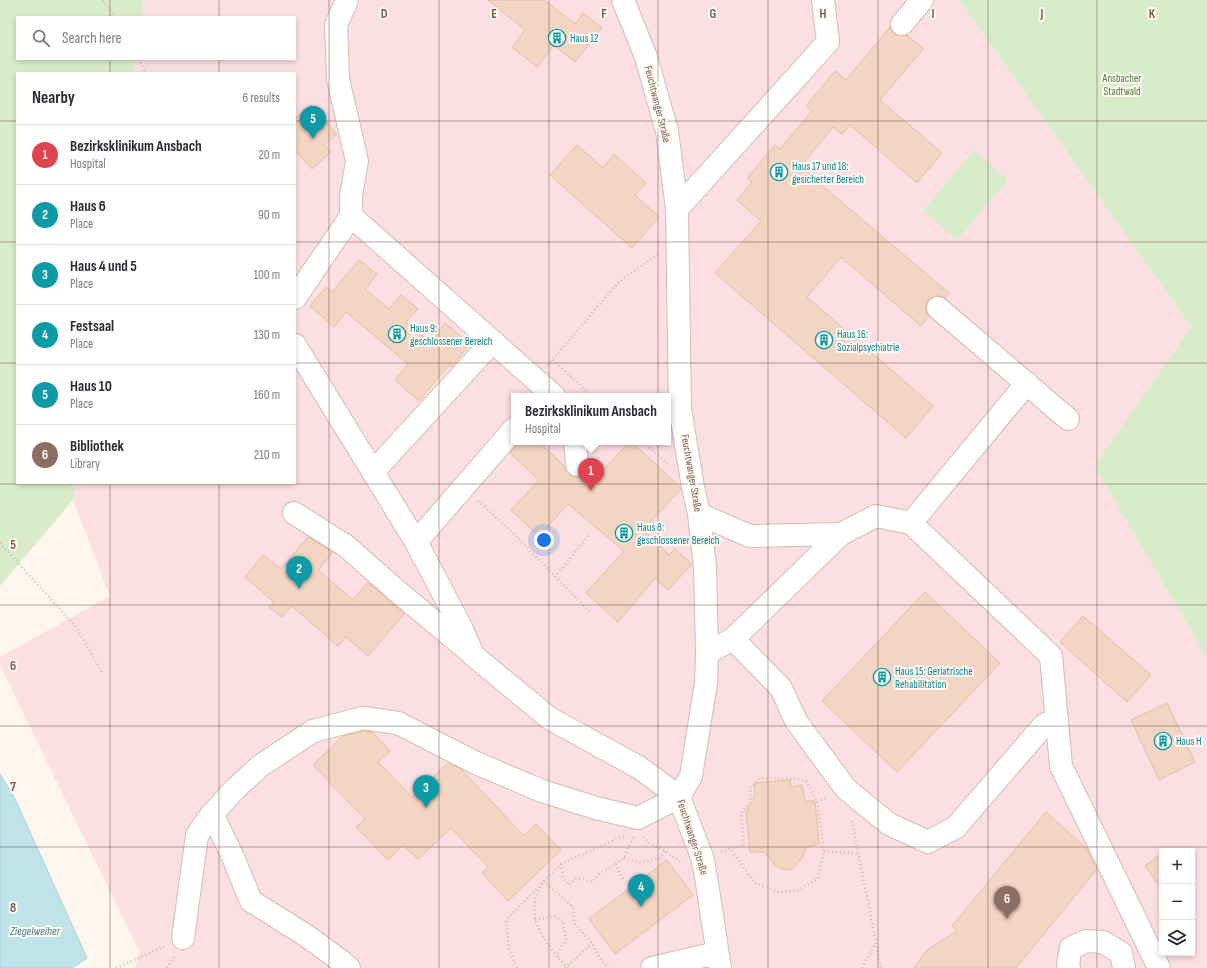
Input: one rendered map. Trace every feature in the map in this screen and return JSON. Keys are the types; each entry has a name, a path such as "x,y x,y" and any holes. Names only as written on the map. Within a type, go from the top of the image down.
{"lane":[{"path":"296,297 351,216 357,161 338,79 336,25 348,0"},
{"name":"Feuchtwanger Straße","path":"623,0 646,57 667,131 677,209 674,409 700,514 705,567 707,653 706,684 691,776 679,797 704,867 719,960"},
{"path":"677,209 828,42 823,0"},
{"path":"902,24 922,0"},
{"path":"351,216 493,341 545,390"},
{"path":"938,308 1068,419"},
{"path":"373,472 493,341"},
{"path":"296,347 416,542 452,609 473,655"},
{"path":"911,523 1027,383"},
{"path":"416,542 511,432"},
{"path":"575,445 578,465"},
{"path":"183,938 197,836 212,814 234,790 260,766 313,731 363,718 398,723 476,763 542,791 596,808 637,824 679,797 640,768 549,718 397,591 346,546 294,513"},
{"path":"700,514 750,536 841,534"},
{"path":"707,653 733,639 841,534 876,516 911,523 1051,656 1061,766 1159,968"},
{"path":"733,639 781,688 796,721 846,789 889,824 928,842 956,827 1044,725 1057,719"},
{"path":"212,814 233,857 251,901 307,936 341,960 349,968"},
{"path":"1069,968 1068,964 1071,948 1086,941 1103,942 1121,953 1124,968"},
{"path":"652,968 719,960"}],"path":[{"path":"103,0 114,16"},
{"path":"140,60 146,72"},
{"path":"545,390 552,360 618,283 677,239"},
{"path":"552,360 589,393"},
{"path":"464,487 512,532 591,614"},
{"path":"554,577 589,535"},
{"path":"0,543 76,627 103,674"},
{"path":"637,824 649,843 665,851 692,872 704,867 730,849 744,845 742,814 751,800 750,788 760,778 797,779 806,781 817,802 824,851 818,878 797,891 779,892 756,883 730,849"},
{"path":"817,802 846,789 881,968"},
{"path":"561,864 563,877 568,885 577,878 592,882 599,874 624,858 637,824"},
{"path":"517,968 509,949 506,920 561,864 637,824"},
{"path":"624,858 641,862 660,858 665,851"},
{"path":"824,851 858,854"},
{"path":"616,864 623,879"},
{"path":"543,881 535,899 535,920 544,939 558,958 567,967 592,943"},
{"path":"543,881 573,906 574,923 592,943 602,961 609,968"},
{"path":"535,920 555,916 563,921 566,940 558,952 558,958"},
{"path":"116,968 183,938"},
{"path":"862,968 875,943"}],"shaded area":[{"path":"144,0 959,0 1191,327 1094,466 1207,658 1207,968 135,968 140,953 0,665 0,657 110,596 73,500 75,484 296,484 296,72 133,72 135,60 296,60 296,16 141,16"}],"green space":[{"path":"0,0 144,0 141,16 16,16 16,60 135,60 133,72 16,72 16,484 75,484 73,500 0,586"},
{"name":"Ansbacher Stadtwald","path":"959,0 1207,0 1207,658 1094,466 1191,327"},
{"path":"974,150 1008,180 957,240 923,211"}],"water":[{"name":"Ziegelweiher","path":"0,774 15,799 87,958 72,968 0,968"}],"building":[{"name":"Haus 12","path":"488,0 544,0 575,24 583,13 602,28 575,62 554,45 537,67 512,47 525,30"},
{"name":"Haus 17 und 18: gesicherter Bereich","path":"890,27 894,34 900,36 907,35 923,49 880,100 942,153 917,183 850,125 842,134 833,127 800,167 949,293 945,298 934,296 928,300 926,312 929,316 921,326 841,257 807,297 933,406 906,438 715,273 761,221 737,200 752,182 747,178 775,145 780,149 812,111 806,106 835,71 846,80"},
{"path":"311,105 337,134 324,145 331,152 312,169 296,151 296,118"},
{"path":"577,145 603,168 614,154 646,183 635,195 659,217 632,248 550,175"},
{"name":"Haus 9: geschlossener Bereich","path":"359,260 377,274 365,289 389,309 401,295 418,309 406,322 430,342 445,323 470,344 451,367 449,365 419,401 395,380 408,364 346,312 334,327 310,306 326,287 332,292"},
{"name":"Haus 8: geschlossener Bereich","path":"517,445 542,445 564,466 571,476 577,477 588,487 626,445 635,445 681,489 643,530 669,555 675,549 692,564 668,590 655,578 618,622 586,593 624,551 568,504 539,536 511,510 539,480 510,453"},
{"path":"308,537 333,552 318,570 353,600 368,582 404,614 368,656 346,637 338,646 292,606 282,617 269,607 274,602 245,577 263,555 281,569"},
{"name":"Haus 15: Geriatrische Rehabilitation","path":"925,592 1000,663 897,772 822,701"},
{"path":"1083,616 1151,675 1127,702 1060,642"},
{"name":"Haus H","path":"1167,703 1195,762 1159,780 1131,720"},
{"path":"364,731 372,732 390,751 378,762 412,797 448,763 461,769 524,836 536,824 561,850 508,901 482,873 488,867 451,828 418,859 403,845 388,860 356,827 365,819 313,765 343,736"},
{"path":"790,780 791,787 802,785 805,801 815,801 819,844 806,847 803,857 791,870 782,869 776,866 764,852 750,852 746,811 754,798 755,783"},
{"path":"1046,812 1087,849 1097,869 1016,968 914,968 927,950 957,931 952,926"},
{"path":"1159,855 1159,886 1145,866"},
{"path":"667,860 693,895 615,954 589,919"}],"place":[{"name":"Haus 12","path":"557,38"},
{"name":"Haus 10","path":"313,139"},
{"name":"Haus 17 und 18: gesicherter Bereich","path":"779,172"},
{"name":"Haus 9: geschlossener Bereich","path":"397,334"},
{"name":"Haus 16: Sozialpsychiatrie","path":"824,340"},
{"name":"Bezirksklinikum Ansbach","path":"591,491"},
{"name":"Haus 8: geschlossener Bereich","path":"624,533"},
{"name":"Haus 6","path":"299,589"},
{"name":"Haus 15: Geriatrische Rehabilitation","path":"882,677"},
{"name":"Haus H","path":"1163,741"},
{"name":"Haus 4 und 5","path":"426,808"},
{"name":"Festsaal","path":"641,907"},
{"name":"Bibliothek","path":"1007,919"}]}
